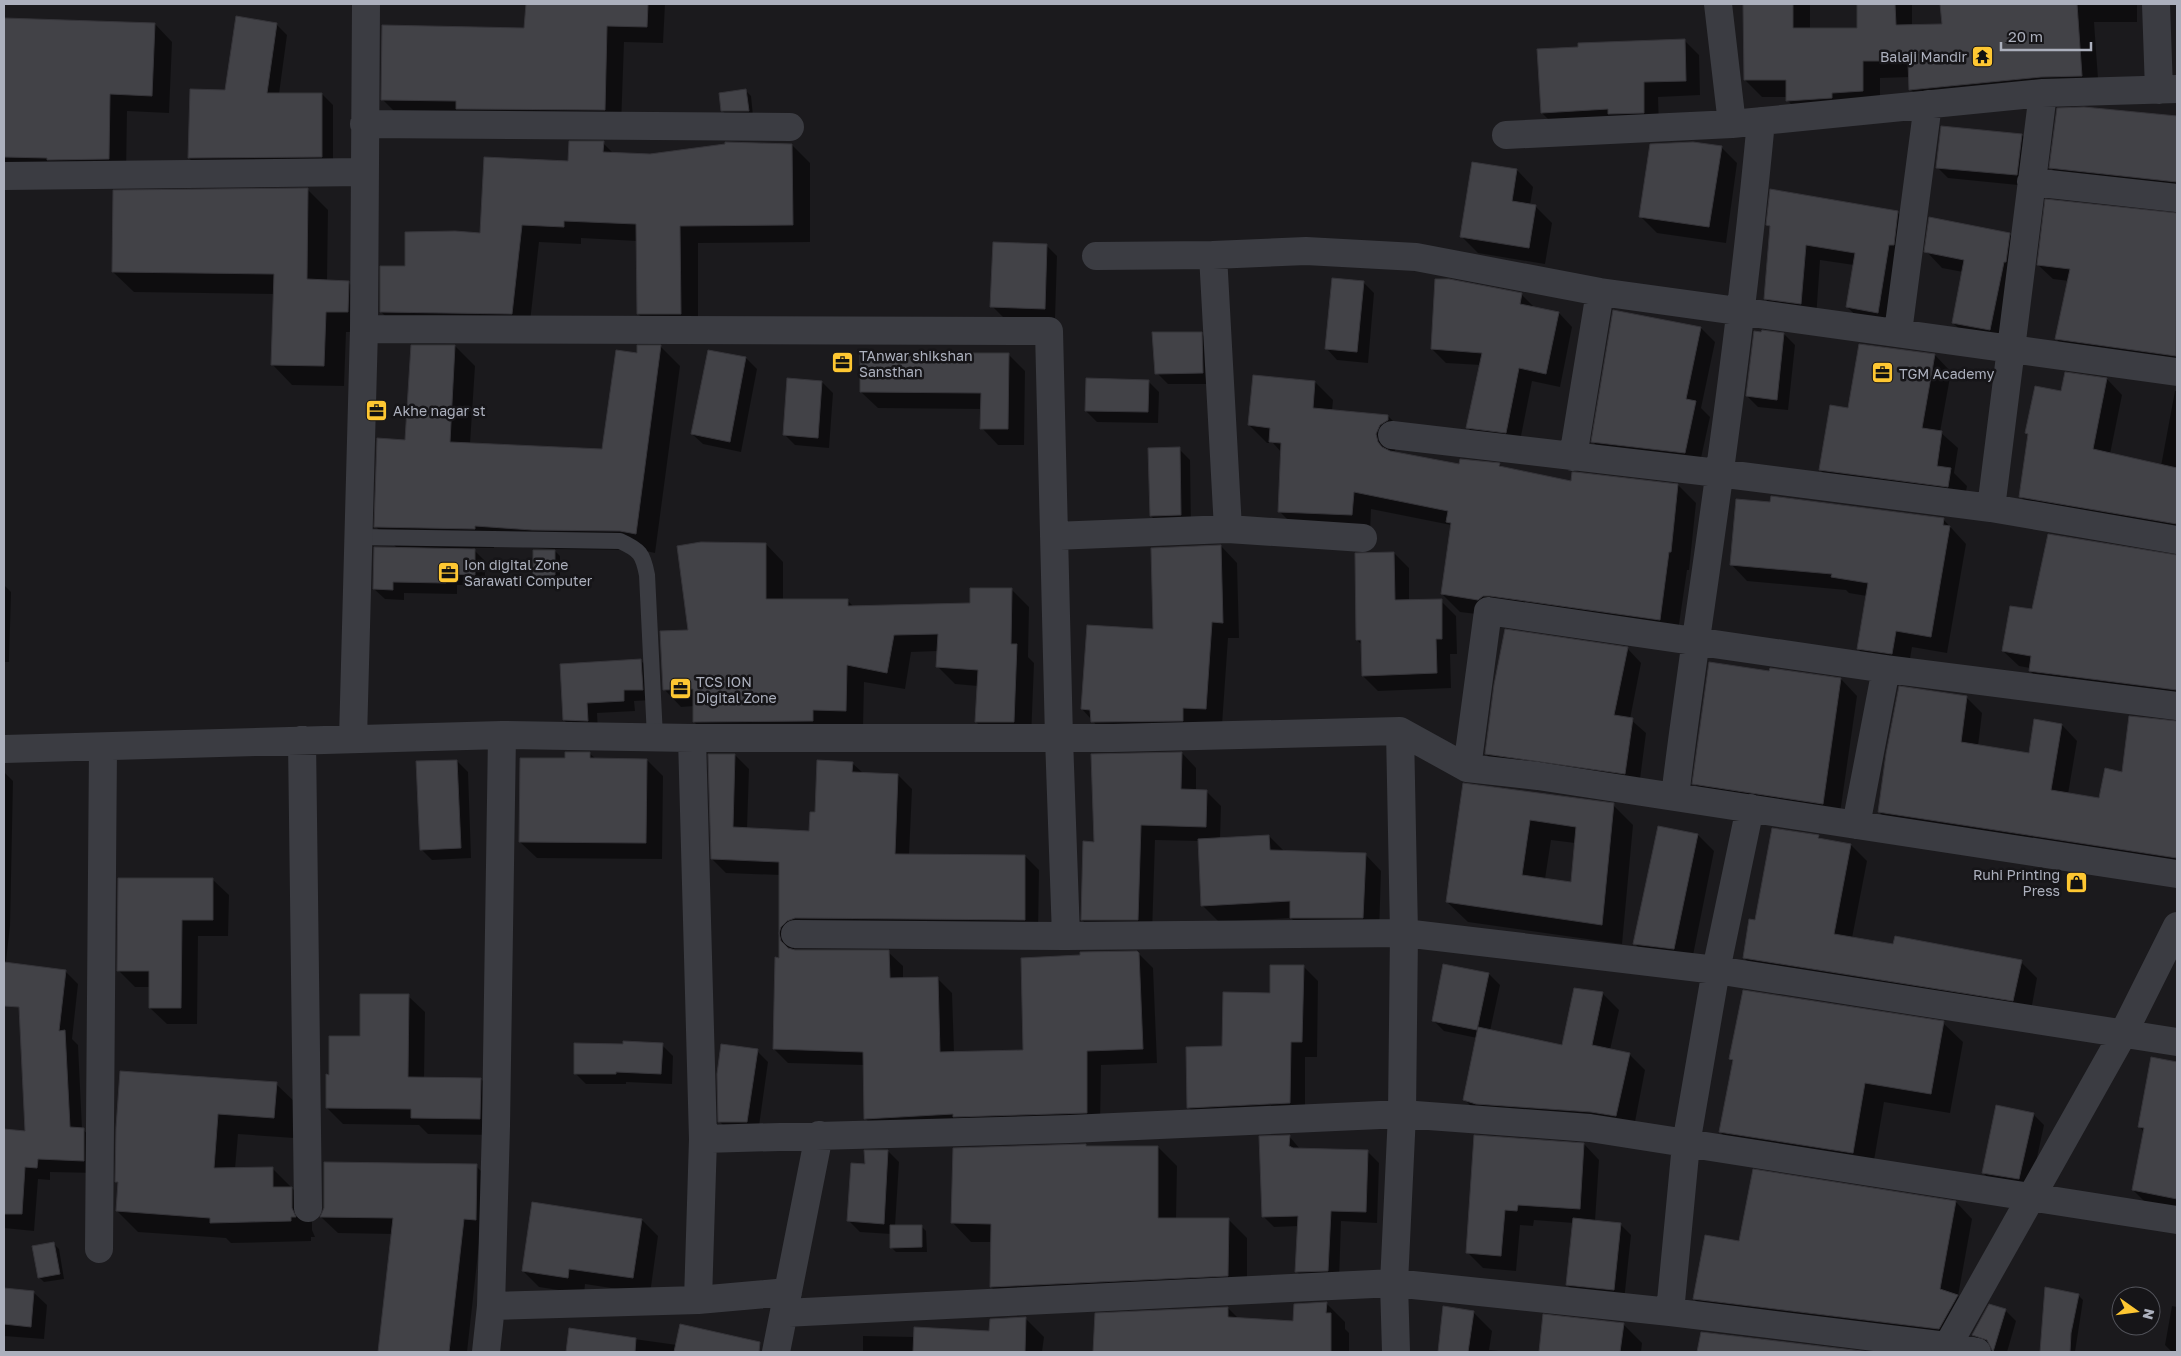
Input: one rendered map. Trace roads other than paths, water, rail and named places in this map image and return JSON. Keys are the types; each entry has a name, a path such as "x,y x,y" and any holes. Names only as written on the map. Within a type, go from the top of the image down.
{"street":[{"path":"353,739 364,330 366,4"},
{"path":"1718,4 1732,124"},
{"path":"1506,135 1732,124 2043,93 2168,89 2156,4"},
{"path":"1991,508 2043,93"},
{"path":"1898,332 1928,104"},
{"path":"1675,797 1684,711 1696,641 1740,311 1761,121"},
{"path":"364,124 790,127"},
{"path":"4,176 364,172"},
{"path":"2031,182 2177,198"},
{"path":"1096,256 1213,255 1306,251 1416,257 1600,292 2177,372"},
{"path":"1213,255 1228,529"},
{"path":"1574,456 1600,292"},
{"path":"364,330 1049,331 1066,936"},
{"path":"1392,435 1718,473 1991,508 2177,540"},
{"path":"1054,536 1228,529 1363,538"},
{"path":"1467,768 1488,611 1886,669 2177,706"},
{"path":"1856,825 1886,669"},
{"path":"1396,1352 1394,1284 1402,1114 1404,933 1400,731"},
{"path":"4,749 502,735 692,738 1059,738 1400,731 1467,768 1538,776 2177,874"},
{"path":"486,1352 491,1306 502,735"},
{"path":"692,738 703,1139 698,1300"},
{"path":"302,740 308,1208"},
{"path":"99,1249 103,746"},
{"path":"1670,1312 1686,1144 1716,970 1750,808"},
{"path":"1945,1349 2123,1034 2177,926"},
{"path":"794,934 1066,936 1404,933 1716,970 2177,1042"},
{"path":"703,1139 1070,1129 1402,1114 1590,1128 2177,1220"},
{"path":"776,1352 819,1135"},
{"path":"491,1306 698,1300 786,1303 1394,1284 1670,1312 1978,1352"}],"lane":[{"path":"359,537 620,541 634,547 644,558 646,575 655,737"}],"place":[{"name":"Balaji Mandir","path":"1983,56"},
{"name":"TAnwar shikshan Sansthan","path":"843,363"},
{"name":"TGM Academy","path":"1883,373"},
{"name":"Akhe nagar st","path":"377,410"},
{"name":"Ion digital Zone Sarawati Computer","path":"448,572"},
{"name":"TCS ION Digital Zone","path":"680,689"},
{"name":"Ruhi Printing Press","path":"2076,882"}]}
